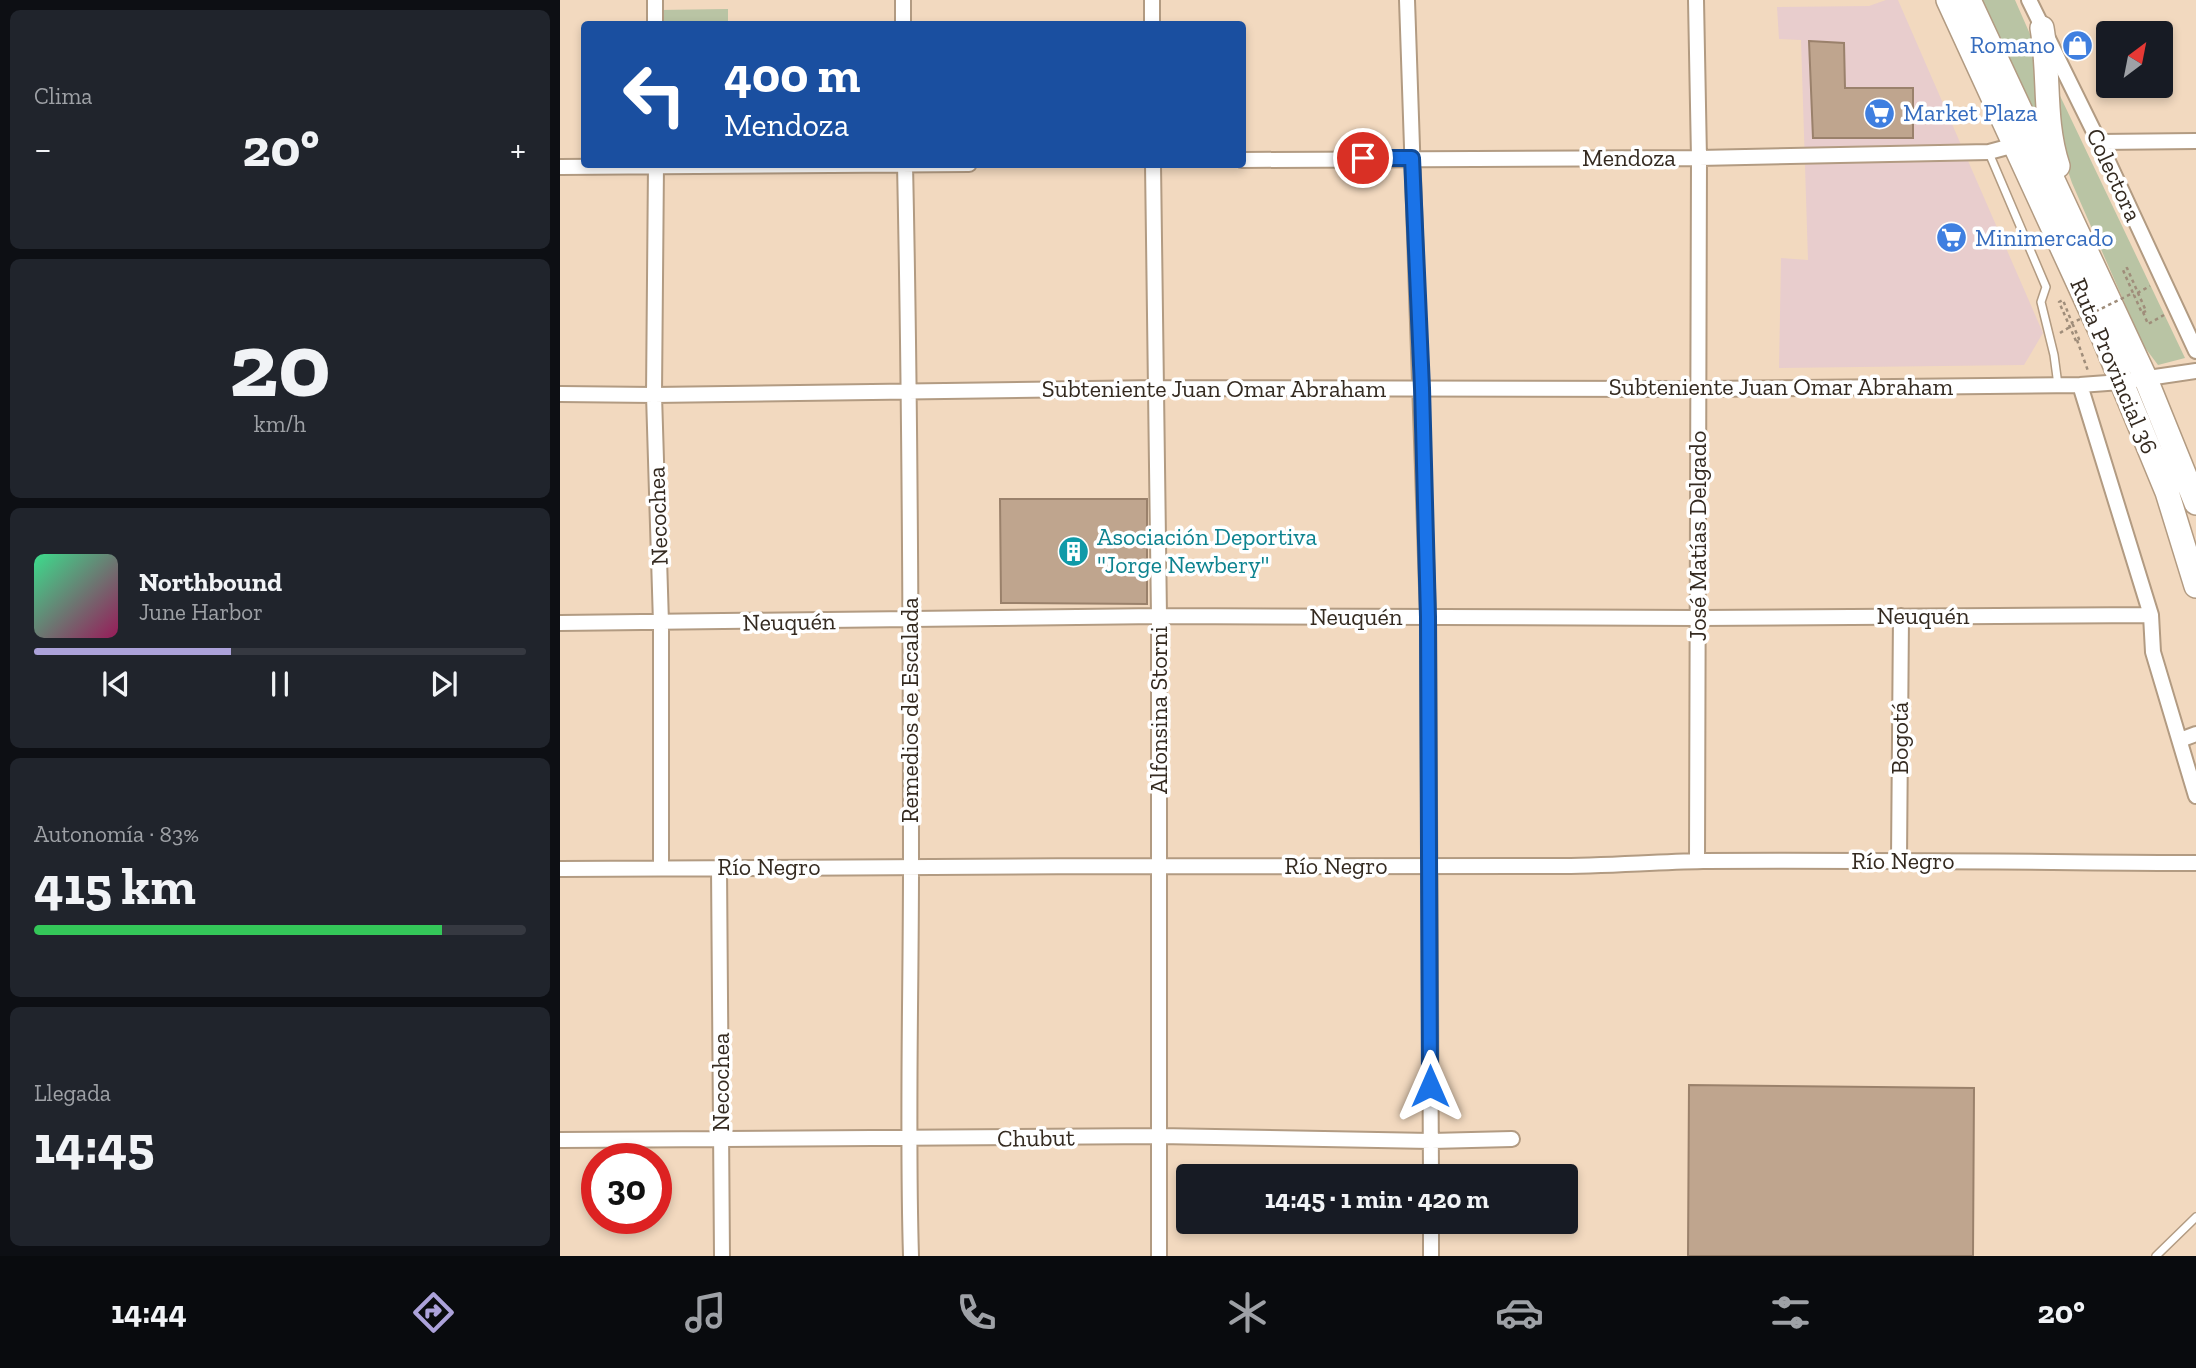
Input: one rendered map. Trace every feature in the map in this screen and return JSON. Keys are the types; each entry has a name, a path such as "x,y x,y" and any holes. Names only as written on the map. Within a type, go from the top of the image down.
{"main road":[{"name":"Ruta Provincial 36","path":"1948,0 2103,337 2167,492 2196,586"},
{"name":"Ruta Provincial 36","path":"1969,0 2145,377 2196,503"},
{"path":"2042,28 2047,63 2051,140 2091,261"}],"street":[{"path":"655,0 655,21"},
{"path":"903,0 903,21"},
{"path":"1152,0 1152,21"},
{"path":"1407,0 1428,617 1431,1164"},
{"name":"José Matías Delgado","path":"1696,0 1699,158 1697,861"},
{"name":"Colectora","path":"2029,0 2099,142 2196,351"},
{"path":"2099,142 2196,141"},
{"name":"Mendoza","path":"1246,160 1699,158 1989,152 2015,145"},
{"path":"560,167 581,167"},
{"name":"Necochea","path":"656,168 654,395 661,623 661,868"},
{"name":"Remedios de Escalada","path":"905,168 911,390 908,1139 911,1256"},
{"name":"Alfonsina Storni","path":"1153,168 1158,388 1159,1256"},
{"name":"Subteniente Juan Omar Abraham","path":"560,394 1158,388 1699,389 2058,385 2121,382 2196,371"},
{"path":"2086,384 2151,615 2153,652 2196,796"},
{"name":"Neuquén","path":"560,623 1159,616 1698,618 2151,615"},
{"name":"Bogotá","path":"1899,860 1901,616"},
{"path":"2180,740 2196,734"},
{"name":"Río Negro","path":"560,869 1559,866 1697,861 1899,860 2196,863"},
{"name":"Necochea","path":"719,867 722,1256"},
{"name":"Chubut","path":"560,1140 1158,1136 1431,1141 1512,1139"},
{"path":"1431,1234 1431,1256"}],"lane":[{"path":"1989,152 2046,287 2041,302 2051,338 2058,385"},
{"path":"2156,1256 2196,1217"}],"path":[{"path":"2086,384 2076,340 2059,302 2063,300 2072,323 2133,293 2123,270 2127,268 2148,324"},
{"path":"2134,295 2142,313 2145,312"},
{"path":"2051,338 2073,325 2079,339 2076,340"}],"shaded area":[{"path":"1886,0 1898,0 2043,333 2024,365 1779,368 1781,258 1808,260 1801,40 1779,39 1777,7 1869,6"}],"green space":[{"path":"1980,0 2015,0 2033,41 2038,114 2036,114"},
{"path":"728,9 728,21 660,21 659,10"},
{"path":"2052,79 2185,358 2158,365 2143,345 2072,183 2059,145"}],"building":[{"path":"1809,41 1844,43 1845,88 1913,88 1913,138 1813,138"},
{"name":"Asociación Deportiva \"Jorge Newbery\"","path":"1000,499 1147,499 1147,604 1001,603"},
{"path":"1689,1085 1974,1088 1973,1256 1688,1256"}],"place":[{"name":"Romano","path":"2078,45"},
{"name":"Market Plaza","path":"1880,113"},
{"name":"Minimercado","path":"1952,238"},
{"name":"Asociación Deportiva \"Jorge Newbery\"","path":"1074,551"}],"route":[{"path":"1363,158 1412,158 1428,617 1430,1086"}]}
